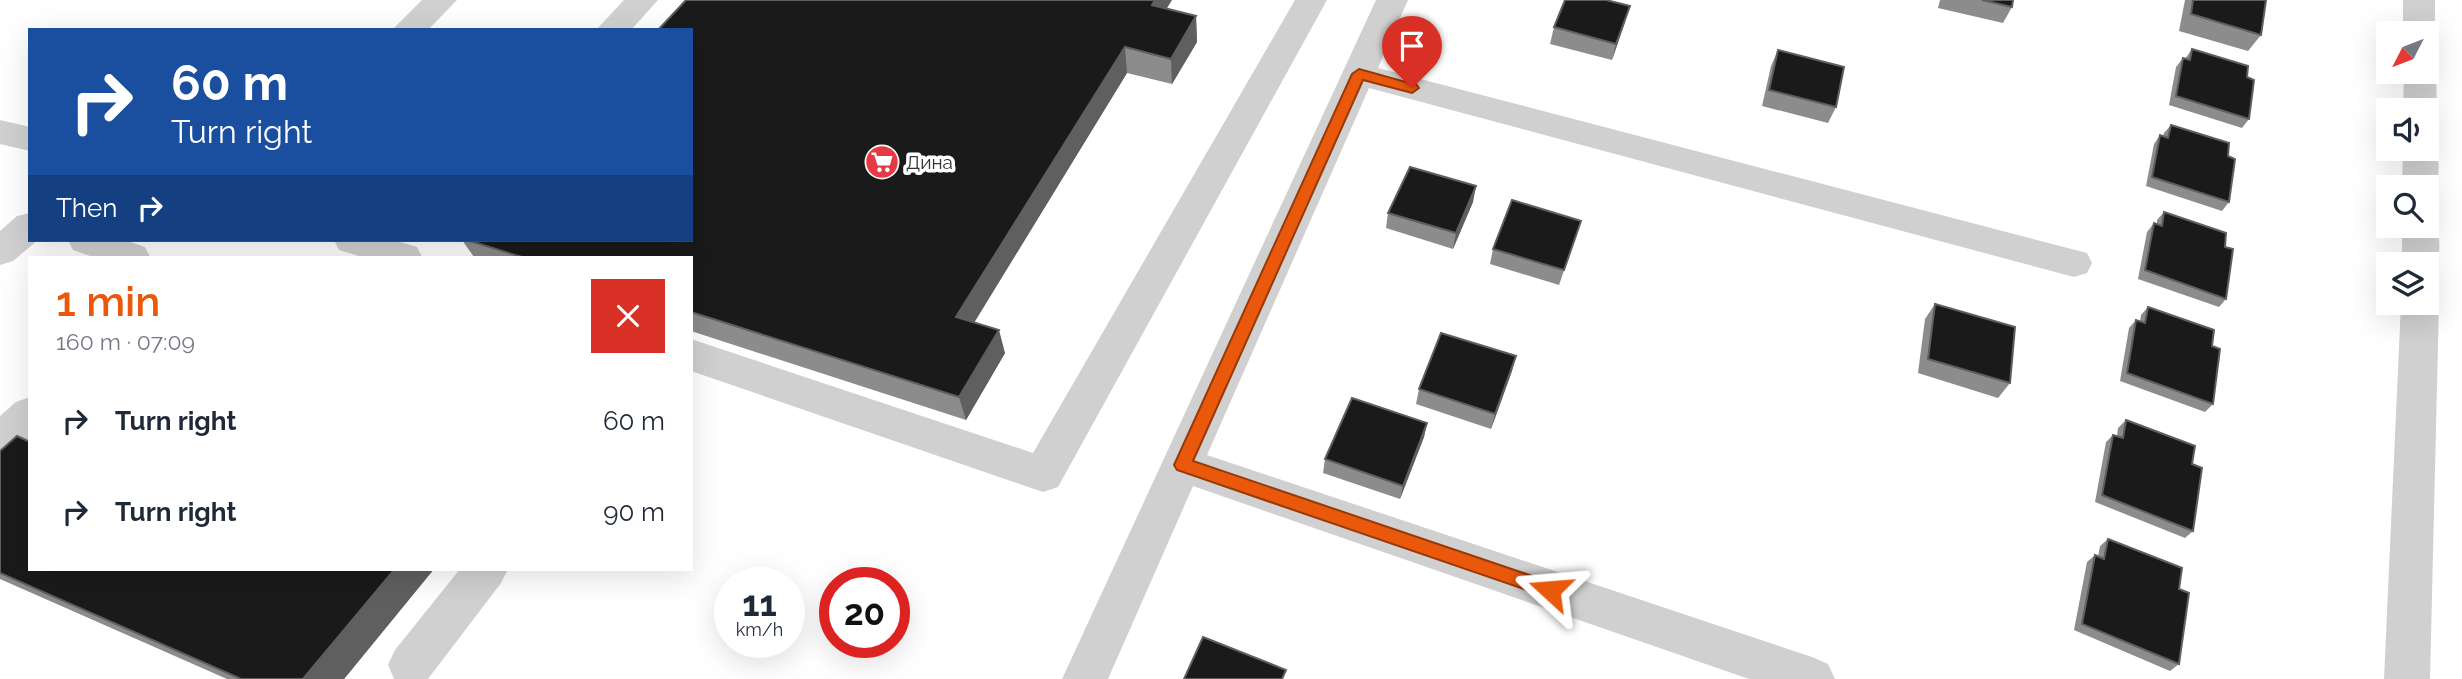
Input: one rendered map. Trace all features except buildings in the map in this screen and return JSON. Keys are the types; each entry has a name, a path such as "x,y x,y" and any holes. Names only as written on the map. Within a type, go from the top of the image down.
{"street":[{"path":"410,28 441,0"},
{"path":"614,28 642,0"},
{"path":"693,356 1044,474 1311,0"},
{"path":"1086,679 1392,0"},
{"path":"2419,0 2420,21"},
{"path":"1359,74 2074,263"},
{"path":"0,132 28,139"},
{"path":"0,210 28,218"},
{"path":"0,251 28,228"},
{"path":"91,242 129,256"},
{"path":"361,242 399,250"},
{"path":"2407,679 2420,315"},
{"path":"0,441 28,416"},
{"path":"1183,465 1812,679"},
{"path":"411,665 483,571"}],"place":[{"name":"Дина","path":"882,162"}],"route":[{"path":"1412,88 1359,74 1183,465 1550,590"}]}
